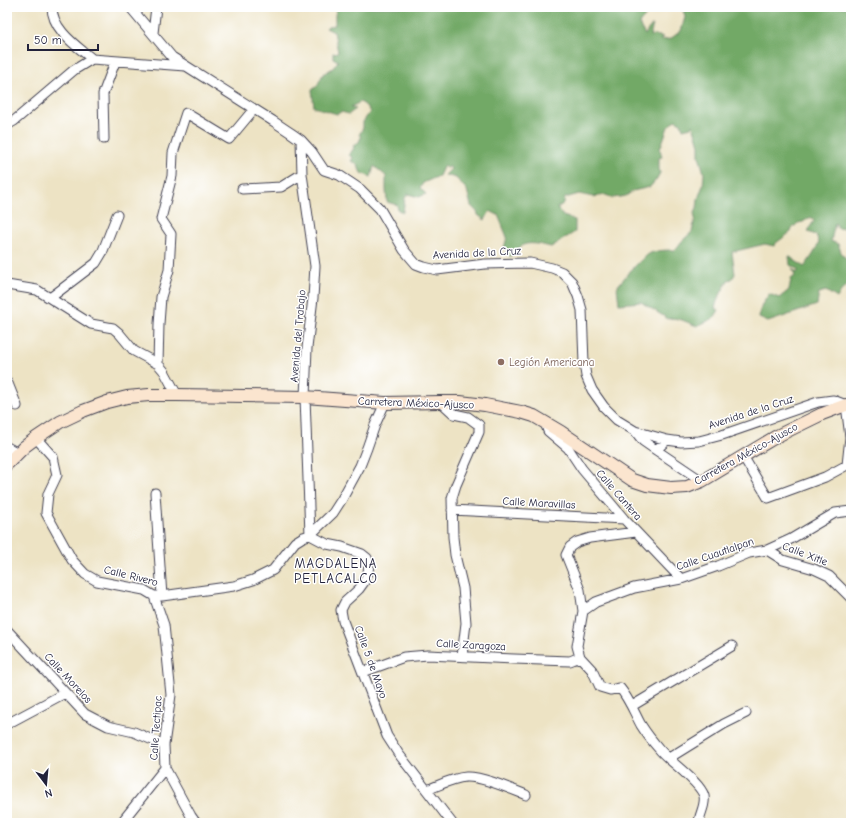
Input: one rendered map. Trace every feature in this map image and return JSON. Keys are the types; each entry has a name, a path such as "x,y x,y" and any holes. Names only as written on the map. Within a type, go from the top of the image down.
{"main road":[{"name":"Carretera México-Ajusco","path":"7,464 24,447 60,422 107,402 127,397 177,395 305,397 385,403 460,402 485,405 534,416 561,432 632,480 647,485 671,488 687,487 702,481 777,436 822,414 849,405"}],"street":[{"path":"7,125 14,121 74,70 92,59 62,32 56,22 52,7"},
{"name":"Avenida de la Cruz","path":"130,7 172,57 301,140 312,152 324,170 340,175 360,189 380,209 404,250 416,264 424,268 437,270 485,264 530,263 562,272 572,282 582,310 584,363 586,376 592,390 604,407 617,420 635,431 667,440 681,442 693,441 722,435 818,402 833,400 849,405"},
{"path":"153,33 156,7"},
{"name":"Avenida de la Cruz","path":"92,59 115,62 186,66"},
{"path":"104,139 103,94 115,62"},
{"path":"158,364 161,297 169,270 171,234 161,219 172,176 173,153 186,113 229,139 254,109"},
{"name":"Avenida del Trabajo","path":"301,140 302,174 315,266 307,348 305,397 310,535"},
{"path":"242,189 281,187 302,174"},
{"path":"50,298 96,263 102,253 117,214"},
{"path":"7,285 37,290 91,324 113,328 134,350 158,364 164,371 177,395"},
{"path":"7,381 17,406"},
{"path":"441,402 454,414 468,417 479,425 479,432 452,498 453,537 455,554 463,588 466,623 462,656"},
{"name":"Calle Rivero","path":"36,438 53,457 58,475 48,494 46,513 72,560 84,574 97,581 144,590 158,596 234,586 253,580 273,570 295,542 310,535 333,513 352,481 365,454 375,425 385,403"},
{"path":"743,456 768,498 825,477 847,465 850,437 849,405"},
{"name":"Calle Cantera","path":"545,423 548,431 568,448 582,469 624,519 681,579"},
{"path":"635,431 643,441 702,481"},
{"path":"656,450 667,440"},
{"path":"7,447 18,453"},
{"name":"Calle Tectipac","path":"121,823 165,768 164,745 171,695 164,625 158,596 156,493"},
{"name":"Calle Maravillas","path":"452,510 624,519"},
{"name":"Calle Cuautlalpan","path":"583,611 596,602 634,588 681,579 718,566 749,552 767,550 791,539 835,513 851,511"},
{"path":"636,532 590,538 577,542 570,547 566,555 580,590 583,611 578,646 580,657 592,670 600,687 610,690 620,688 626,695 641,725 660,750 697,784 704,796 704,809 699,819 699,823"},
{"name":"Calle 5 de Mayo","path":"310,535 327,544 342,547 362,554 367,558 369,563 368,573 359,589 345,602 341,610 343,621 387,736 398,753 452,823"},
{"name":"Calle Xitle","path":"767,550 783,560 814,569 829,576 851,598"},
{"name":"Calle Morelos","path":"7,630 85,714 108,726 134,732 164,745"},
{"path":"632,706 732,646"},
{"name":"Calle Zaragoza","path":"362,672 404,657 428,655 570,661 580,657"},
{"path":"7,724 65,693"},
{"path":"669,758 724,724 746,713"},
{"path":"165,768 196,823"},
{"path":"427,790 442,783 458,778 468,777 490,782 526,795"}],"green space":[{"path":"333,7 634,7 637,13 646,12 645,17 639,24 645,35 649,28 653,25 650,36 655,35 663,37 660,40 670,39 681,31 685,17 682,7 851,7 851,236 845,229 837,228 835,223 831,241 838,244 845,258 851,258 851,264 848,268 851,276 851,285 849,284 841,291 837,298 826,291 819,293 817,305 768,322 759,318 762,306 769,294 779,298 789,290 791,279 795,276 792,269 797,273 798,270 790,265 789,256 804,267 815,251 819,243 816,235 808,232 814,221 811,217 798,223 791,232 774,246 765,244 732,252 735,274 732,279 728,280 717,301 715,308 719,310 714,318 697,326 679,319 668,319 641,302 619,304 617,287 644,257 661,250 675,250 692,232 695,218 694,213 697,208 698,199 703,185 704,173 699,156 699,145 693,125 683,129 681,123 675,120 668,127 660,149 662,157 659,158 660,173 650,187 633,191 626,196 613,198 606,195 593,197 579,194 565,198 564,203 557,208 563,216 575,220 575,232 551,247 536,244 524,245 513,253 510,258 509,254 504,248 507,237 498,215 490,211 485,220 478,215 471,206 467,190 456,178 445,175 451,169 449,166 447,169 444,165 439,176 423,183 420,188 426,194 419,197 408,194 405,198 403,212 398,210 397,205 387,202 386,176 374,166 371,177 361,173 357,164 351,161 353,158 349,155 354,148 353,146 359,142 361,137 359,135 363,128 363,122 370,112 365,105 360,102 351,107 356,109 349,114 341,112 337,114 314,107 312,90 317,86 323,74 333,68 338,61 333,58 333,53 338,52 334,32 326,28 328,26 335,25 336,11"}],"place":[{"name":"Legión Americana","path":"501,362"}],"district":[{"name":"MAGDALENA PETLACALCO","path":"336,570"}]}
